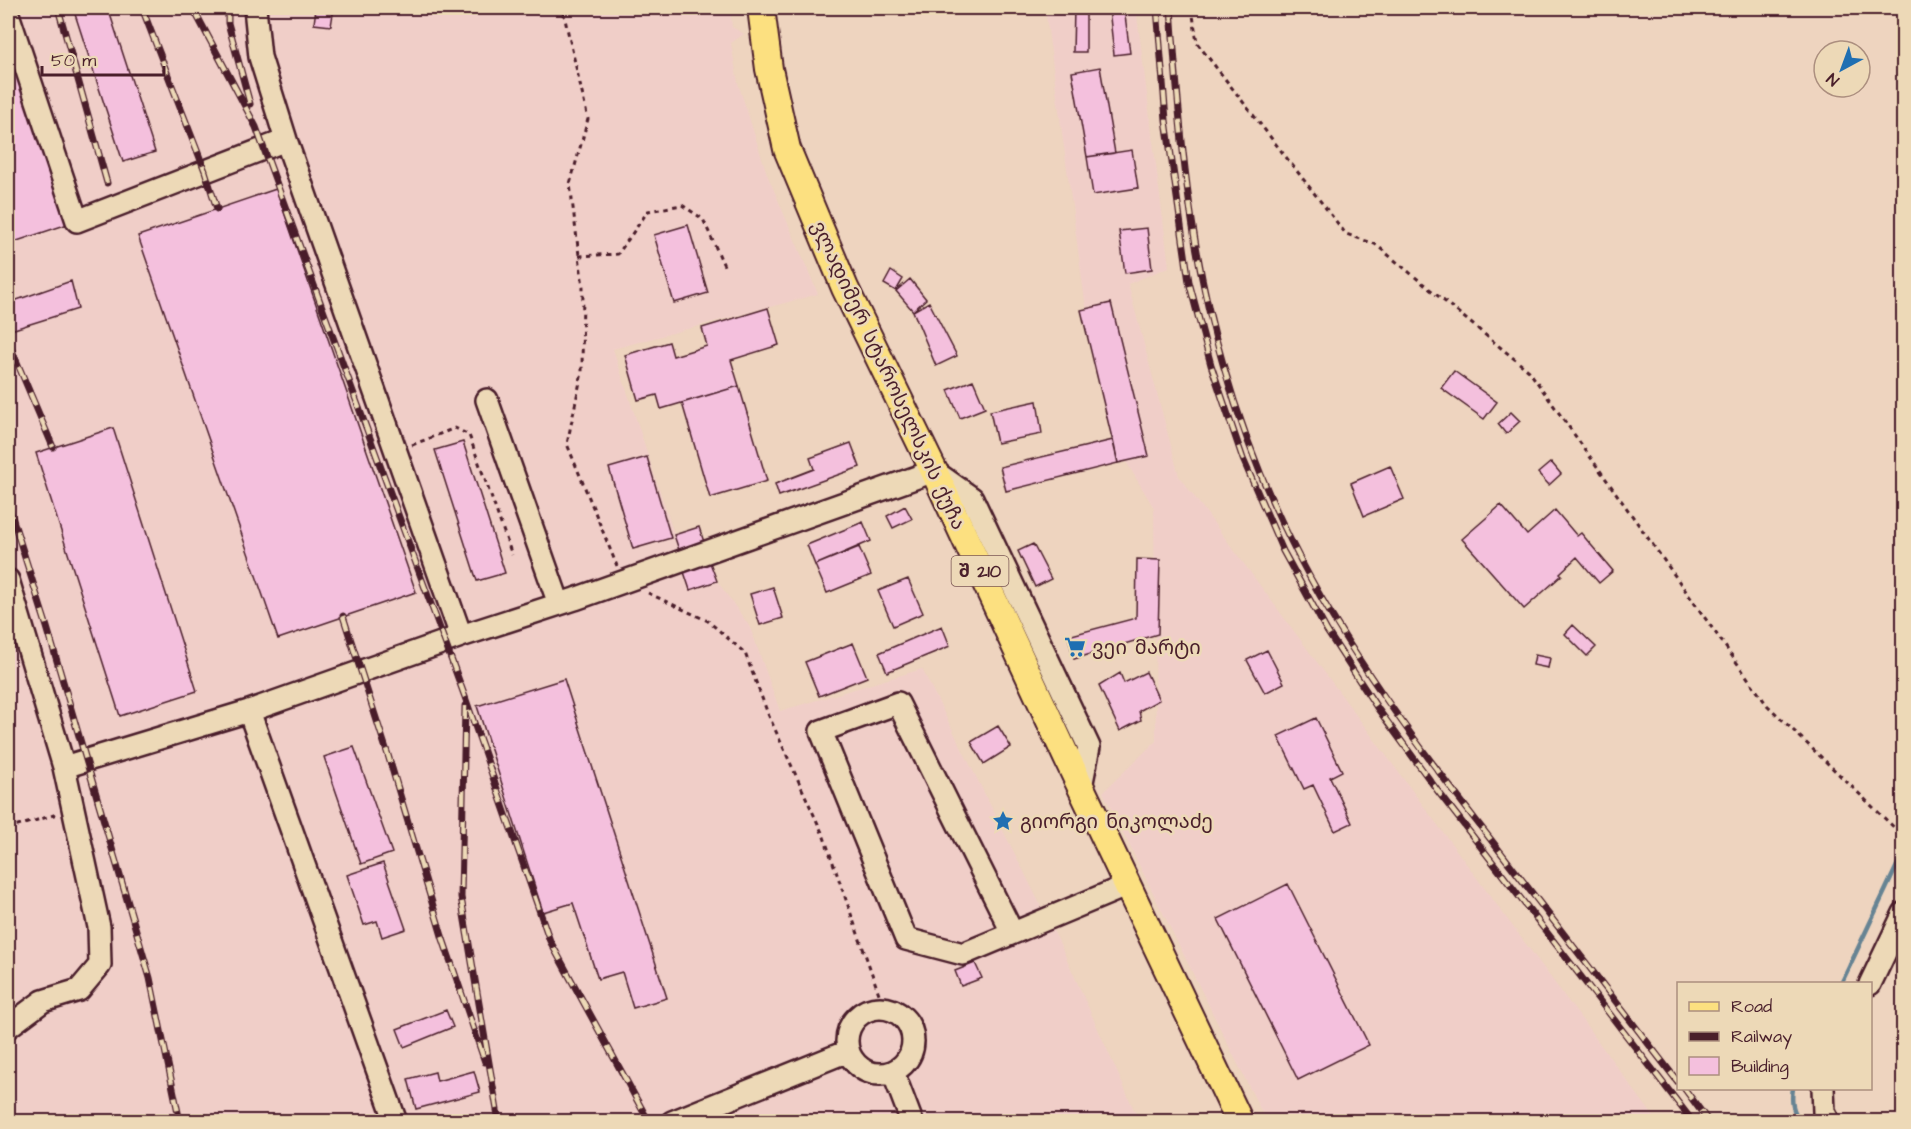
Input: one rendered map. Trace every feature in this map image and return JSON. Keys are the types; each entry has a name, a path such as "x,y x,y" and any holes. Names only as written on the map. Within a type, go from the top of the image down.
{"main road":[{"name":"ვლადიმერ სტაროსელსკის ქუჩა","path":"761,8 769,69 787,149 845,288 934,471 1240,1122"}],"street":[{"path":"255,8 260,57 286,140 461,636"},
{"path":"8,14 78,221 286,140"},
{"path":"487,400 559,604"},
{"path":"64,767 249,711 461,636 624,582 934,471 972,498 1036,633 1089,747 1081,787"},
{"path":"8,580 74,808 99,927 100,965 79,990 43,1001 8,1027"},
{"path":"1036,633 1023,664 1056,676"},
{"path":"1012,932 898,703 821,731 906,939 963,954 1128,885"},
{"path":"249,711 396,1122"},
{"path":"1870,982 1904,913"},
{"path":"884,1008 903,1017 913,1036 909,1058 893,1072 883,1074 865,1071 852,1059 848,1051 847,1038 850,1025 859,1015 870,1009 884,1008"},
{"path":"672,1122 848,1051"},
{"path":"893,1072 912,1122"},
{"path":"1823,1090 1824,1112 1829,1122"}],"path":[{"path":"545,8 564,15 588,119 570,183 583,287 582,372 567,444 624,582 708,621 745,652 768,714 824,837 884,1008"},
{"path":"1192,8 1197,43 1346,234 1376,244 1529,371 1767,705 1904,837"},
{"path":"579,256 618,254 648,211 682,205 704,219 725,268"},
{"path":"396,451 455,428 469,435 512,555"},
{"path":"8,829 74,808"}],"shaded area":[{"path":"8,8 730,8 732,27 744,34 731,43 738,83 767,174 818,294 613,349 674,534 699,527 717,581 750,627 780,711 922,669 1061,946 1139,1121 8,1121"},
{"path":"1045,8 1136,8 1169,267 1128,284 1179,476 1657,1121 1266,1121 1103,792 1156,741 1154,508 1113,440 1085,301"}],"building":[{"path":"73,8 108,8 155,152 123,162"},
{"path":"316,8 334,8 331,26 314,24"},
{"path":"1074,8 1086,8 1086,52 1073,52"},
{"path":"1109,8 1124,8 1130,53 1114,55"},
{"path":"8,43 68,224 8,244"},
{"path":"1100,67 1115,153 1087,157 1072,72"},
{"path":"1132,150 1138,188 1093,195 1087,157"},
{"path":"276,189 416,592 278,639 138,236"},
{"path":"688,225 708,293 674,303 654,235"},
{"path":"1147,228 1152,269 1125,273 1119,231"},
{"path":"891,271 903,279 896,291 884,284"},
{"path":"910,279 926,299 913,311 896,291"},
{"path":"71,281 78,309 11,330 8,320 8,303"},
{"path":"929,302 957,356 936,366 913,311"},
{"path":"1111,303 1149,456 1118,463 1081,310"},
{"path":"768,308 779,345 731,360 739,386 661,409 657,395 638,400 625,355 669,342 673,356 707,346 702,328"},
{"path":"1454,371 1497,402 1484,419 1441,388"},
{"path":"973,380 985,408 960,418 948,390"},
{"path":"739,386 767,481 710,498 682,403"},
{"path":"1037,401 1042,434 997,443 990,411"},
{"path":"1511,412 1520,421 1506,434 1498,424"},
{"path":"113,428 197,691 120,716 36,453"},
{"path":"1113,440 1118,463 1006,491 1000,467"},
{"path":"463,442 505,573 477,581 435,450"},
{"path":"851,443 860,467 779,496 775,484 814,469 810,458"},
{"path":"647,457 671,538 633,549 609,468"},
{"path":"1551,462 1561,474 1549,485 1538,473"},
{"path":"1390,466 1404,499 1364,516 1351,483"},
{"path":"1501,505 1527,535 1555,510 1577,536 1581,533 1613,571 1599,583 1577,557 1560,573 1562,575 1524,609 1462,539"},
{"path":"905,506 912,519 893,528 887,516"},
{"path":"863,522 871,541 815,565 807,545"},
{"path":"699,527 705,545 680,553 674,535"},
{"path":"1033,544 1051,579 1035,587 1018,551"},
{"path":"859,547 871,575 827,593 815,565"},
{"path":"1137,559 1160,560 1158,634 1074,659 1068,636 1136,618"},
{"path":"709,560 717,581 690,590 683,569"},
{"path":"908,579 923,613 893,626 878,591"},
{"path":"773,587 783,618 760,625 750,594"},
{"path":"1573,625 1596,647 1587,656 1565,634"},
{"path":"942,626 950,646 887,672 879,653"},
{"path":"853,643 867,677 819,696 805,662"},
{"path":"1267,650 1284,683 1265,693 1247,660"},
{"path":"1535,655 1550,658 1548,668 1533,665"},
{"path":"1146,672 1159,700 1139,711 1141,720 1120,731 1099,686 1120,673 1124,683"},
{"path":"564,679 667,998 633,1008 622,972 598,979 573,903 543,912 477,706"},
{"path":"1316,718 1342,771 1330,777 1352,823 1335,831 1313,785 1304,789 1278,736"},
{"path":"998,726 1011,747 984,764 971,742"},
{"path":"354,747 392,853 361,864 324,757"},
{"path":"383,863 406,929 382,937 377,921 364,925 347,875"},
{"path":"1288,884 1369,1045 1298,1080 1218,919"},
{"path":"975,963 982,978 961,986 955,971"},
{"path":"446,1010 453,1027 404,1047 397,1029"},
{"path":"474,1071 480,1092 416,1109 408,1079 435,1072 437,1081"}],"waterway":[{"path":"1842,982 1904,851"},
{"path":"1793,1090 1793,1106 1801,1122"}],"railway":[{"path":"58,8 107,183"},
{"path":"142,8 205,171 217,209"},
{"path":"193,8 256,127 465,697 550,941 649,1122"},
{"path":"228,8 228,23 250,104"},
{"path":"1157,8 1166,120 1189,282 1211,365 1243,459 1283,551 1327,631 1378,709 1437,790 1693,1122"},
{"path":"1171,8 1187,187 1211,321 1237,409 1281,520 1335,621 1385,698 1467,809 1677,1081"},
{"path":"8,341 53,447"},
{"path":"8,504 47,627 150,978 180,1122"},
{"path":"343,616 388,755 442,936 485,1062"},
{"path":"465,706 461,897 499,1122"},
{"path":"1685,1090 1709,1122"}],"place":[{"name":"ვეი მარტი","path":"1075,647"},
{"name":"გიორგი ნიკოლაძე","path":"1003,821"}]}
